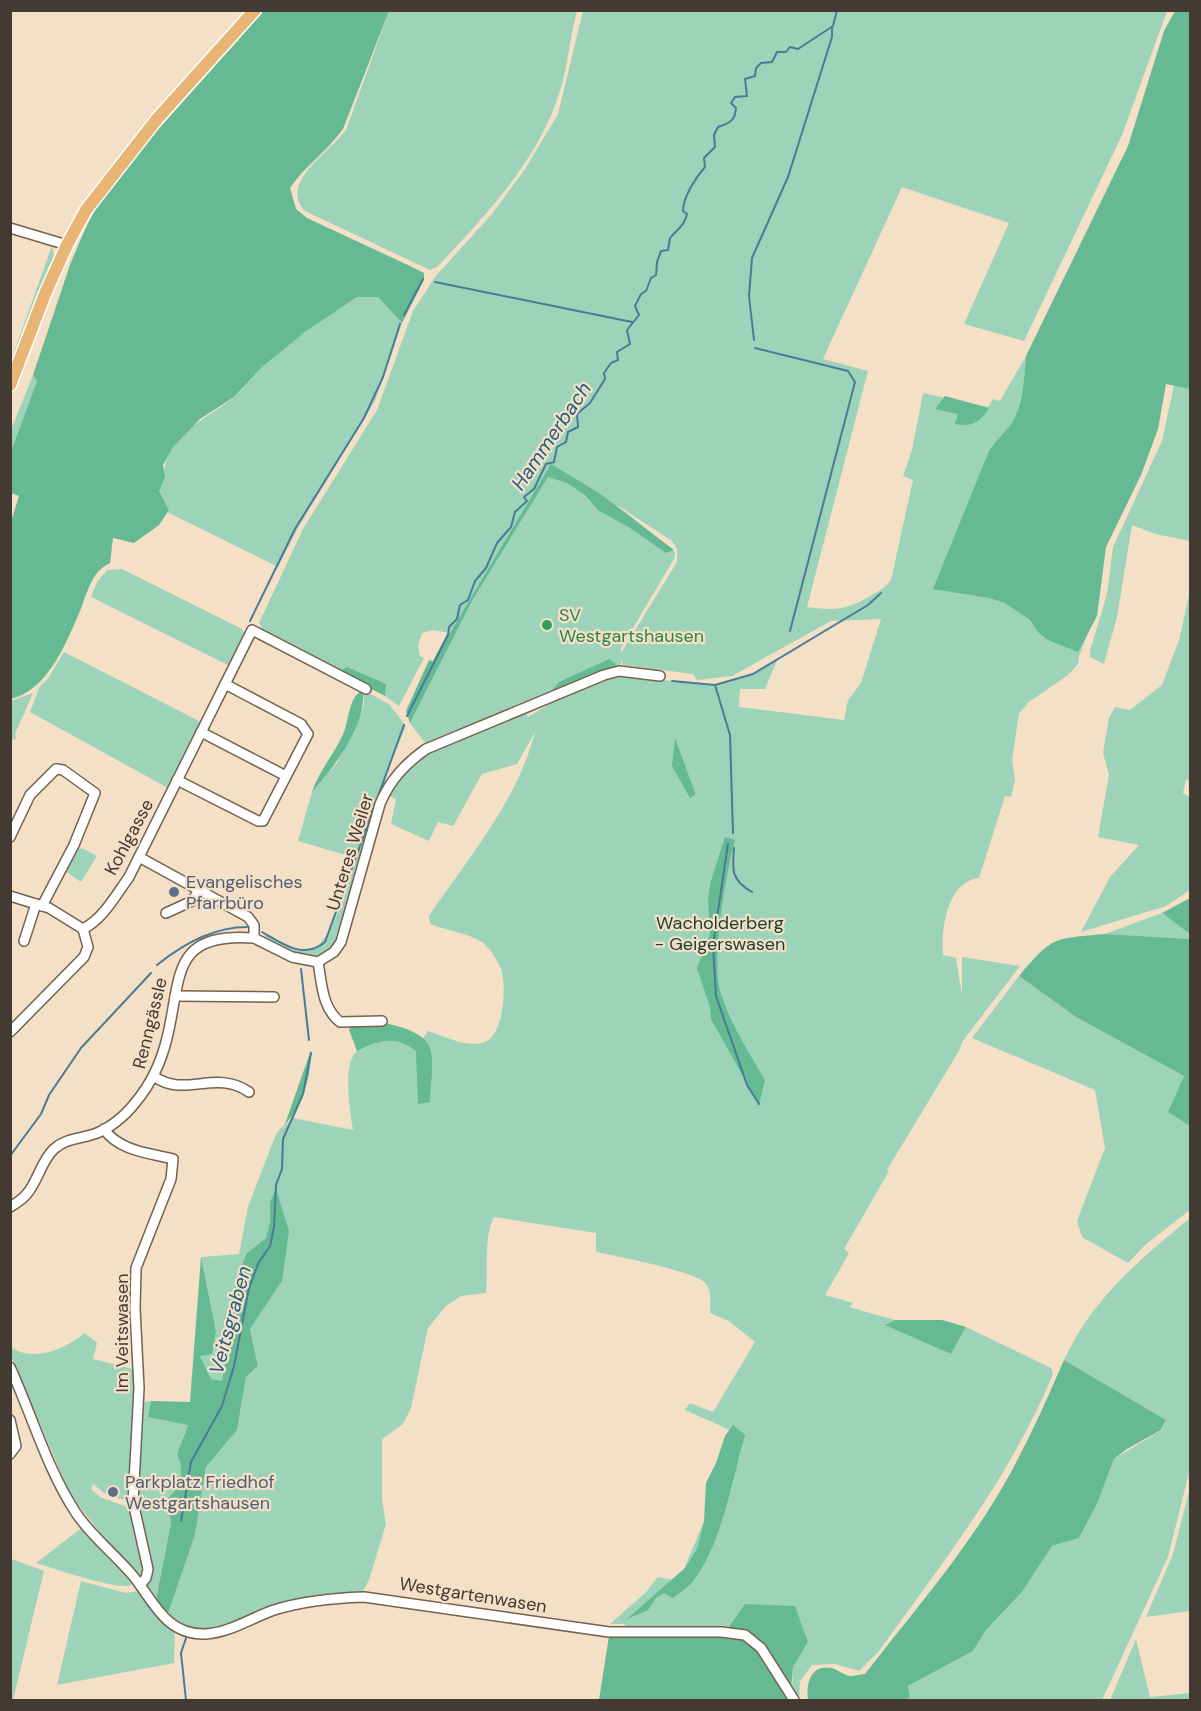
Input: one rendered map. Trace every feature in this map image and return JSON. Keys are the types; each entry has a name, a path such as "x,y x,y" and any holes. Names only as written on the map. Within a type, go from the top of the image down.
{"main road":[{"path":"10,386 67,245 100,190 157,119 227,44 255,10"}],"street":[{"path":"10,228 67,245"},
{"name":"Kohlgasse","path":"83,929 92,925 129,878 252,630 366,689"},
{"name":"Unteres Weiler","path":"318,962 334,952 342,942 380,804 387,788 410,760 426,749 604,675 619,671 660,676"},
{"path":"177,780 262,821 308,734 307,729 225,684"},
{"path":"201,732 286,777"},
{"path":"10,837 30,795 56,769 63,770 95,793 74,845 39,905 24,940"},
{"path":"139,857 249,917 254,925 254,938 292,957 318,962 326,1006 331,1015 340,1022 382,1021"},
{"path":"166,913 192,901 200,889"},
{"path":"10,896 39,905 83,929 88,947 84,957 10,1032"},
{"name":"Renngässle","path":"10,1207 25,1196 52,1150 63,1142 104,1130 134,1105 155,1077 167,1037 182,964 192,952 220,938 254,938"},
{"path":"175,996 274,996"},
{"path":"155,1077 165,1084 185,1086 226,1081 237,1084 249,1092"},
{"name":"Im Veitswasen","path":"104,1130 111,1139 128,1148 173,1159 171,1179 136,1268 135,1309 139,1388 133,1502 148,1569 146,1578 140,1585"},
{"name":"Westgartenwasen","path":"10,1367 52,1466 76,1512 140,1585 152,1606 165,1620 196,1633 216,1632 275,1610 304,1603 364,1597 609,1632 721,1632 745,1635 762,1648 794,1701"},
{"path":"10,1420 16,1446 10,1454"}],"green space":[{"path":"259,11 389,11 343,129 290,188 296,209 307,218 424,273 424,280 402,323 378,297 357,297 305,332 263,366 234,397 200,419 173,447 163,465 165,477 159,491 169,510 159,525 134,543 113,538 110,563 97,573 89,587 66,642 52,667 33,688 10,699 10,525 19,496 11,493 11,451 37,381 33,375 71,262 87,225 110,183 239,39"},
{"path":"389,11 577,11 560,91 539,140 509,186 474,228 437,267 430,270 305,211 298,200 298,190 309,168 346,130"},
{"name":"Wacholderberg - Geigerswasen","path":"583,11 1167,11 1122,135 1024,341 964,324 1009,223 902,187 823,359 868,371 807,607 834,609 848,606 877,592 891,580 913,480 903,476 912,450 923,393 988,407 993,399 1000,401 1026,356 1024,382 1096,613 1078,664 1068,675 1029,702 1019,713 1012,760 1015,780 1011,797 1005,796 979,878 968,881 960,888 953,897 945,920 943,955 956,958 962,995 962,957 1020,966 962,1042 844,1249 849,1253 825,1295 853,1303 849,1307 895,1320 886,1324 951,1354 966,1327 1051,1368 1053,1374 1036,1412 996,1483 951,1551 879,1651 859,1671 835,1664 812,1665 800,1681 799,1700 792,1691 793,1667 808,1642 795,1606 783,1606 741,1628 624,1629 625,1624 610,1624 645,1593 658,1577 679,1581 704,1521 732,1431 685,1410 690,1403 713,1412 755,1342 729,1321 710,1313 709,1289 697,1278 653,1264 596,1252 596,1233 494,1217 489,1233 486,1293 461,1296 446,1306 428,1328 411,1408 403,1424 382,1439 382,1500 386,1524 369,1580 361,1595 336,1595 220,1630 190,1629 165,1613 168,1612 195,1535 206,1467 237,1430 246,1377 258,1366 250,1329 282,1281 277,1190 270,1202 270,1221 266,1238 246,1254 224,1319 230,1336 222,1382 211,1379 200,1356 216,1331 201,1257 239,1254 248,1207 276,1134 293,1118 353,1130 348,1077 352,1057 357,1051 380,1042 394,1041 417,1051 418,1066 417,1047 428,1031 475,1044 489,1039 499,1022 504,987 500,966 493,954 485,944 476,939 430,924 429,916 504,806 527,758 535,732 517,764 482,774 453,826 438,822 429,841 391,824 396,799 387,795 404,770 429,750 525,712 528,717 562,697 611,678 624,676 710,685 748,676 778,658 765,689 740,689 739,707 844,720 848,700 861,683 881,619 831,621 732,676 697,680 693,674 623,665 621,658 621,668 610,667 425,743 410,723 472,601 554,467 450,633 433,630 422,633 418,646 420,656 424,658 399,706 385,696 385,684 338,672 264,632 259,623 303,529 377,410 413,311 435,277 492,214 525,169 558,114","holes":["614,503 672,541 677,549 677,562 621,653 621,648 674,559 675,552"]},
{"path":"1175,11 1190,11 1190,389 1166,384 1158,429 1141,475 1106,547 1097,616 1078,652 1048,640 1038,632 1030,620 1005,603 989,598 933,589 989,451 1011,425 1017,414 1023,389 1026,356 1128,146 1164,31"},
{"path":"52,246 54,256 11,376 10,363"},
{"path":"357,297 378,297 402,323 375,401 299,526 278,567 167,512 169,510 159,491 167,459 178,440 192,427 232,399 264,365 286,346"},
{"path":"33,375 37,381 11,451 11,430"},
{"path":"1174,385 1190,389 1190,541 1155,534 1132,525 1117,617 1104,664 1090,657 1090,651 1107,594 1113,547 1162,441"},
{"path":"945,396 989,408 975,423 955,424 958,414 935,409"},
{"path":"551,464 599,493 674,550 666,553 630,528 598,510 585,495 567,483 548,477 472,601 410,723 406,711 429,660 433,661 447,634 450,633"},
{"path":"122,569 242,629 244,633 228,665 91,597 97,582 107,570"},
{"path":"1190,591 1190,782 1186,779 1183,793 1190,797 1190,890 1166,906 1081,932 1110,877 1139,845 1098,837 1109,775 1103,753 1109,718 1115,707 1130,710 1162,685 1179,640"},
{"path":"64,652 201,722 168,788 30,712 40,686 47,680"},
{"path":"609,659 616,664 612,671 548,695 559,682"},
{"path":"347,667 386,684 385,696 338,672"},
{"path":"363,690 389,704 406,726 384,778 387,782 339,942 321,958 298,956 272,943 263,933 292,948 310,950 318,946 325,937 339,910 356,858 298,841 312,792 337,763 351,737 364,704"},
{"path":"363,690 360,717 347,745 312,792 344,732 352,702"},
{"path":"33,693 15,734 16,739 11,740 11,701"},
{"path":"675,738 694,790 695,795 690,798 672,766"},
{"path":"725,837 735,840 718,938 718,976 728,1013 765,1080 759,1105 711,1019 710,1007 697,968 710,934 708,900 710,884"},
{"path":"75,848 84,849 97,856 81,882 64,870"},
{"path":"1190,898 1190,934 1162,913"},
{"path":"1162,913 1190,934 1190,939 1105,934"},
{"path":"1105,934 1190,939 1190,1126 1168,1112 1184,1076 1076,1017 1019,976 1040,953 1056,942 1075,937"},
{"path":"1019,976 1076,1017 1184,1076 1169,1112 1190,1126 1190,1210 1145,1245 1128,1263 1082,1237 1077,1221 1105,1148 1095,1090 972,1038"},
{"path":"385,1023 416,1034 425,1040 430,1048 432,1070 430,1102 418,1104 416,1051 401,1043 387,1041 357,1051 349,1030 351,1026"},
{"path":"311,1050 306,1085 292,1116 285,1124"},
{"path":"276,1189 289,1231 282,1281 250,1329 258,1366 246,1377 237,1430 206,1467 195,1535 168,1613 165,1613 156,1600 171,1523 167,1499 176,1489 180,1478 181,1467 177,1454 188,1425 148,1417 151,1401 190,1402 201,1257 216,1331 212,1354 200,1356 211,1379 222,1381 230,1336 224,1319 246,1254 266,1238 270,1221 270,1202"},
{"path":"1190,1218 1190,1469 1168,1557 1102,1700 901,1700 910,1698 908,1686 973,1651 986,1630 1022,1592 1052,1546 1079,1538 1097,1504 1114,1459 1162,1430 1166,1420 1064,1360 1075,1338 1103,1299 1153,1249"},
{"path":"895,1320 942,1320 966,1327 951,1354 885,1325"},
{"path":"85,1333 97,1343 93,1359 137,1370 130,1502 104,1493 93,1484 91,1489 100,1497 130,1508 146,1566 142,1577 111,1547 70,1494 11,1356 10,1347 20,1352 40,1354 59,1349"},
{"path":"1064,1360 1166,1420 1161,1430 1114,1459 1097,1504 1079,1538 1052,1546 1022,1592 986,1630 973,1651 908,1686 910,1698 901,1700 808,1700 811,1676 819,1669 832,1668 850,1676 865,1674 943,1575 998,1495 1019,1458"},
{"path":"151,1401 148,1417 188,1424 177,1454 181,1467 180,1478 176,1489 167,1499 171,1523 156,1600 147,1589 150,1578 149,1556 136,1499 136,1463 142,1402"},
{"path":"733,1425 745,1435 719,1530 704,1565 692,1583 673,1598 664,1593 656,1598 648,1610 627,1619 685,1568 697,1549 704,1522 706,1483 725,1436"},
{"path":"1190,1488 1190,1611 1146,1617 1173,1554"},
{"path":"83,1527 132,1580 131,1585 100,1582 36,1563"},
{"path":"11,1559 44,1571 13,1700 10,1700"},
{"path":"81,1581 126,1593 138,1591 175,1630 174,1663 57,1685"},
{"path":"745,1604 795,1606 808,1642 793,1667 790,1700 599,1700 609,1636 722,1637"},
{"path":"1136,1639 1150,1697 1190,1693 1190,1700 1110,1700"}],"waterway":[{"name":"Hammerbach","path":"407,716 448,635 449,627 457,619 460,605 468,600 475,581 486,568 497,543 511,527 515,512 527,501 524,497 534,489 546,464 554,462 557,447 566,442 568,432 578,427 577,414 590,403 605,379 604,373 611,363 618,360 617,352 630,344 627,330 639,315 635,306 641,294 646,291 651,278 656,275 661,251 668,250 670,238 684,222 687,214 683,211 685,200 705,167 704,158 715,147 714,135 718,127 733,119 736,108 731,103 735,97 747,96 745,79 755,76 756,68 761,63 772,62 777,52 786,52 790,47 798,49 833,26 837,10"},
{"path":"754,340 749,296 752,258 788,177 832,37 832,28"},
{"path":"404,315 423,279"},
{"path":"435,282 632,322"},
{"path":"250,621 295,529 364,418 383,377 400,324"},
{"path":"755,348 848,371 855,382 790,631"},
{"path":"672,681 715,685 753,674 868,605 881,593"},
{"path":"715,685 730,735 733,833"},
{"name":"Hammerbach","path":"262,932 301,950 309,950 325,942 404,725"},
{"path":"728,844 713,945 716,996 747,1085 759,1104"},
{"path":"734,848 734,874 740,883 752,892"},
{"name":"Hammerbach","path":"157,965 177,950 210,933 247,927"},
{"name":"Veitsgraben","path":"301,969 309,1040"},
{"name":"Hammerbach","path":"10,1156 41,1114 49,1095 81,1048 151,973"},
{"name":"Veitsgraben","path":"181,1521 191,1462 222,1406 234,1366 249,1288 259,1262 270,1246 274,1227 276,1185 282,1169 283,1139 303,1094 311,1053"},
{"path":"186,1700 181,1653 187,1635"}],"place":[{"name":"SV Westgartshausen","path":"547,625"},
{"name":"Evangelisches Pfarrbüro","path":"174,892"},
{"name":"Parkplatz Friedhof Westgartshausen","path":"113,1492"}]}
